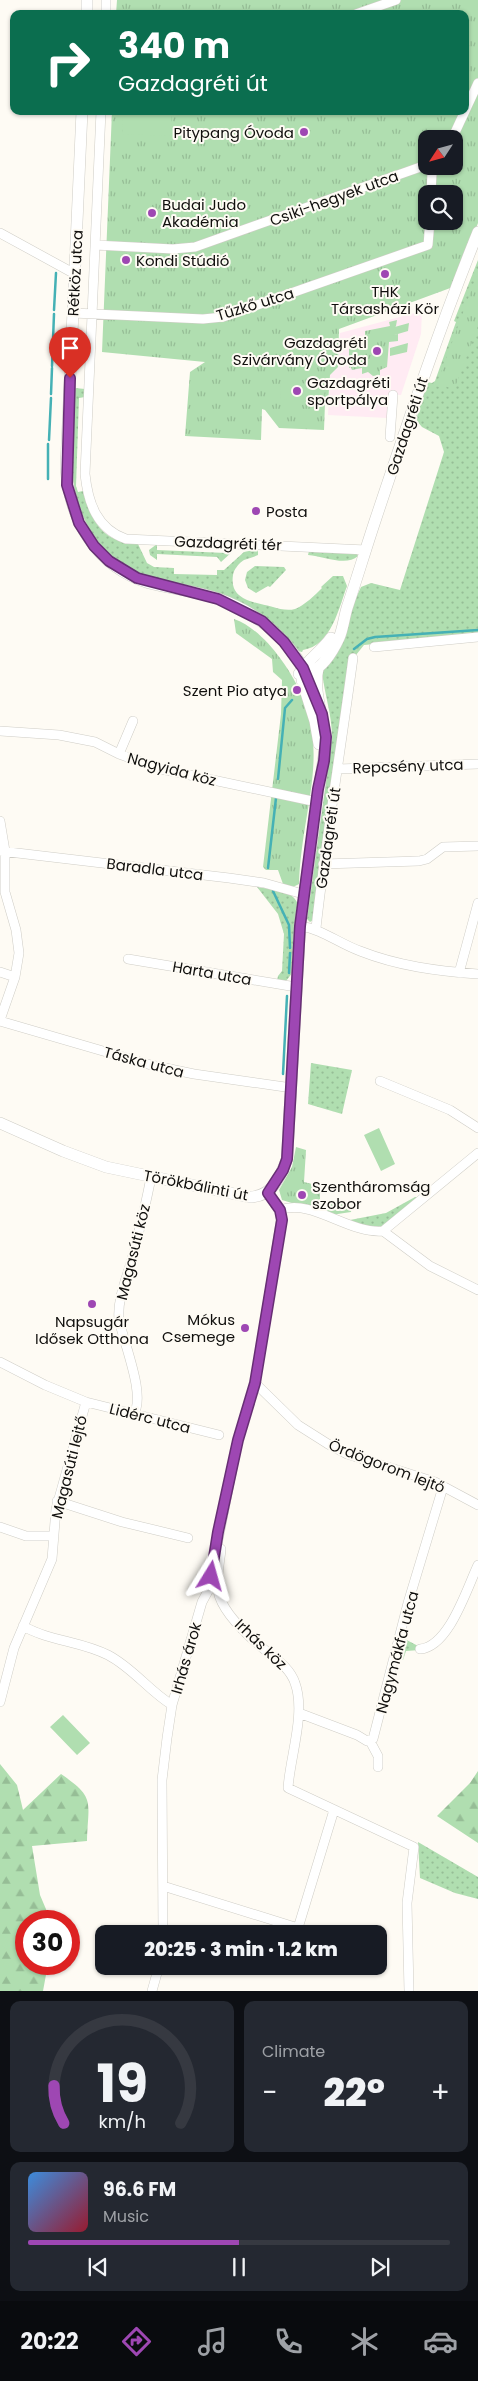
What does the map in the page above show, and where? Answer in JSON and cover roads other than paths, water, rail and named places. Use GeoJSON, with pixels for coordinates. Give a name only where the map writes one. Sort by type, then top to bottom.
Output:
{"type":"FeatureCollection","features":[{"type":"Feature","properties":{"kind":"street"},"geometry":{"type":"LineString","coordinates":[[367,10],[396,0]]}},
{"type":"Feature","properties":{"kind":"street"},"geometry":{"type":"LineString","coordinates":[[469,102],[478,83]]}},
{"type":"Feature","properties":{"kind":"street","name":"Rétköz utca"},"geometry":{"type":"LineString","coordinates":[[82,115],[66,467],[69,496],[79,523],[103,556],[128,574],[148,582],[225,602],[262,621],[291,651],[303,672]]}},
{"type":"Feature","properties":{"kind":"street","name":"Rétköz utca"},"geometry":{"type":"LineString","coordinates":[[97,517],[89,497],[86,474],[101,115]]}},
{"type":"Feature","properties":{"kind":"street"},"geometry":{"type":"LineString","coordinates":[[456,130],[463,115]]}},
{"type":"Feature","properties":{"kind":"street","name":"Csiki-hegyek utca"},"geometry":{"type":"LineString","coordinates":[[95,245],[173,249],[195,247],[418,168]]}},
{"type":"Feature","properties":{"kind":"street","name":"Tűzkő utca"},"geometry":{"type":"LineString","coordinates":[[73,313],[203,319],[222,316],[428,245],[429,230]]}},
{"type":"Feature","properties":{"kind":"street","name":"Gazdagréti út"},"geometry":{"type":"LineString","coordinates":[[268,1193],[280,1175],[287,1159],[300,926],[316,802],[326,748],[316,684],[318,669],[335,646],[428,362],[478,232]]}},
{"type":"Feature","properties":{"kind":"street"},"geometry":{"type":"LineString","coordinates":[[0,234],[75,274]]}},
{"type":"Feature","properties":{"kind":"street"},"geometry":{"type":"LineString","coordinates":[[390,437],[393,395]]}},
{"type":"Feature","properties":{"kind":"street","name":"Gazdagréti tér"},"geometry":{"type":"LineString","coordinates":[[97,517],[110,531],[126,538],[366,550]]}},
{"type":"Feature","properties":{"kind":"street","name":"Rétköz utca"},"geometry":{"type":"LineString","coordinates":[[202,595],[234,611],[264,630],[303,672]]}},
{"type":"Feature","properties":{"kind":"street","name":"Gazdagréti út"},"geometry":{"type":"LineString","coordinates":[[303,672],[324,650],[343,622]]}},
{"type":"Feature","properties":{"kind":"street"},"geometry":{"type":"LineString","coordinates":[[374,647],[478,637]]}},
{"type":"Feature","properties":{"kind":"street"},"geometry":{"type":"LineString","coordinates":[[291,651],[299,654],[310,654],[330,639]]}},
{"type":"Feature","properties":{"kind":"street","name":"Gazdagréti út"},"geometry":{"type":"LineString","coordinates":[[316,928],[322,864],[338,769],[353,658]]}},
{"type":"Feature","properties":{"kind":"street"},"geometry":{"type":"LineString","coordinates":[[303,672],[318,669]]}},
{"type":"Feature","properties":{"kind":"street","name":"Gazdagréti út"},"geometry":{"type":"LineString","coordinates":[[303,672],[322,714]]}},
{"type":"Feature","properties":{"kind":"street","name":"Gazdagréti út"},"geometry":{"type":"LineString","coordinates":[[303,672],[317,729],[320,777]]}},
{"type":"Feature","properties":{"kind":"street"},"geometry":{"type":"LineString","coordinates":[[119,754],[133,721]]}},
{"type":"Feature","properties":{"kind":"street","name":"Nagyida köz"},"geometry":{"type":"LineString","coordinates":[[0,732],[84,739],[103,745],[142,764],[199,779],[316,802]]}},
{"type":"Feature","properties":{"kind":"street","name":"Repcsény utca"},"geometry":{"type":"LineString","coordinates":[[338,769],[478,764]]}},
{"type":"Feature","properties":{"kind":"street"},"geometry":{"type":"LineString","coordinates":[[0,821],[5,892],[19,941],[18,965],[0,1021]]}},
{"type":"Feature","properties":{"kind":"street"},"geometry":{"type":"LineString","coordinates":[[322,864],[419,861],[427,859],[443,847],[478,846]]}},
{"type":"Feature","properties":{"kind":"street","name":"Baradla utca"},"geometry":{"type":"LineString","coordinates":[[3,851],[229,878],[264,883],[304,894]]}},
{"type":"Feature","properties":{"kind":"street"},"geometry":{"type":"LineString","coordinates":[[458,973],[478,903]]}},
{"type":"Feature","properties":{"kind":"street"},"geometry":{"type":"LineString","coordinates":[[300,926],[316,928],[352,948],[388,962],[405,966],[478,974]]}},
{"type":"Feature","properties":{"kind":"street","name":"Harta utca"},"geometry":{"type":"LineString","coordinates":[[128,959],[296,987]]}},
{"type":"Feature","properties":{"kind":"street"},"geometry":{"type":"LineString","coordinates":[[0,972],[15,976]]}},
{"type":"Feature","properties":{"kind":"street","name":"Táska utca"},"geometry":{"type":"LineString","coordinates":[[0,1021],[151,1065],[194,1074],[292,1088]]}},
{"type":"Feature","properties":{"kind":"street"},"geometry":{"type":"LineString","coordinates":[[380,1081],[450,1110],[478,1128]]}},
{"type":"Feature","properties":{"kind":"street","name":"Törökbálinti út"},"geometry":{"type":"LineString","coordinates":[[0,1123],[84,1160],[151,1177],[249,1197],[268,1193],[280,1210]]}},
{"type":"Feature","properties":{"kind":"street"},"geometry":{"type":"LineString","coordinates":[[383,1231],[478,1153]]}},
{"type":"Feature","properties":{"kind":"street","name":"Magasúti köz"},"geometry":{"type":"LineString","coordinates":[[133,1414],[138,1409],[138,1393],[121,1327],[119,1310],[151,1177]]}},
{"type":"Feature","properties":{"kind":"street"},"geometry":{"type":"LineString","coordinates":[[280,1210],[296,1207],[365,1231],[383,1231],[430,1266],[478,1290]]}},
{"type":"Feature","properties":{"kind":"street","name":"Irhás árok"},"geometry":{"type":"LineString","coordinates":[[163,1925],[162,1780],[172,1705],[202,1602],[208,1591],[218,1532],[238,1440],[255,1383],[282,1220],[280,1210]]}},
{"type":"Feature","properties":{"kind":"street","name":"Lidérc utca"},"geometry":{"type":"LineString","coordinates":[[0,1362],[45,1385],[86,1402],[219,1435]]}},
{"type":"Feature","properties":{"kind":"street","name":"Ördögorom lejtő"},"geometry":{"type":"LineString","coordinates":[[255,1383],[298,1425],[328,1444],[347,1454],[417,1476],[478,1505]]}},
{"type":"Feature","properties":{"kind":"street","name":"Magasúti lejtő"},"geometry":{"type":"LineString","coordinates":[[0,1702],[14,1648],[52,1559],[57,1501],[86,1402]]}},
{"type":"Feature","properties":{"kind":"street","name":"Nagymákfa utca"},"geometry":{"type":"LineString","coordinates":[[370,1741],[375,1735],[408,1603],[443,1487]]}},
{"type":"Feature","properties":{"kind":"street"},"geometry":{"type":"LineString","coordinates":[[57,1501],[122,1522],[188,1538]]}},
{"type":"Feature","properties":{"kind":"street"},"geometry":{"type":"LineString","coordinates":[[0,1527],[26,1536],[54,1536]]}},
{"type":"Feature","properties":{"kind":"street","name":"Irhás köz"},"geometry":{"type":"LineString","coordinates":[[218,1532],[221,1538],[218,1591],[224,1604],[240,1626],[290,1673],[296,1686],[299,1713],[288,1788],[334,1810]]}},
{"type":"Feature","properties":{"kind":"street"},"geometry":{"type":"LineString","coordinates":[[420,1649],[431,1645],[447,1631],[478,1565]]}},
{"type":"Feature","properties":{"kind":"street"},"geometry":{"type":"LineString","coordinates":[[23,1626],[46,1636],[91,1647],[108,1655],[136,1674],[172,1705]]}},
{"type":"Feature","properties":{"kind":"street"},"geometry":{"type":"LineString","coordinates":[[299,1713],[370,1741],[378,1756],[378,1767]]}},
{"type":"Feature","properties":{"kind":"street"},"geometry":{"type":"LineString","coordinates":[[163,1886],[298,1928],[334,1810],[414,1847],[407,1902],[409,1991]]}},
{"type":"Feature","properties":{"kind":"street"},"geometry":{"type":"LineString","coordinates":[[152,1991],[156,1975]]}},
{"type":"Feature","properties":{"kind":"waterway"},"geometry":{"type":"LineString","coordinates":[[54,310],[56,273]]}},
{"type":"Feature","properties":{"kind":"waterway"},"geometry":{"type":"LineString","coordinates":[[52,366],[54,314]]}},
{"type":"Feature","properties":{"kind":"waterway"},"geometry":{"type":"LineString","coordinates":[[51,394],[52,368]]}},
{"type":"Feature","properties":{"kind":"waterway"},"geometry":{"type":"LineString","coordinates":[[49,440],[51,398]]}},
{"type":"Feature","properties":{"kind":"waterway"},"geometry":{"type":"LineString","coordinates":[[48,444],[48,479]]}},
{"type":"Feature","properties":{"kind":"waterway"},"geometry":{"type":"LineString","coordinates":[[354,649],[367,639],[375,637],[478,630]]}},
{"type":"Feature","properties":{"kind":"waterway"},"geometry":{"type":"LineString","coordinates":[[278,779],[285,708],[292,700]]}},
{"type":"Feature","properties":{"kind":"waterway"},"geometry":{"type":"LineString","coordinates":[[268,868],[276,798]]}},
{"type":"Feature","properties":{"kind":"waterway"},"geometry":{"type":"LineString","coordinates":[[273,891],[289,925],[290,948]]}},
{"type":"Feature","properties":{"kind":"waterway"},"geometry":{"type":"LineString","coordinates":[[289,973],[290,953]]}},
{"type":"Feature","properties":{"kind":"waterway"},"geometry":{"type":"LineString","coordinates":[[283,1074],[287,996]]}},
{"type":"Feature","properties":{"kind":"place","name":"Pitypang Óvoda"},"geometry":{"type":"Point","coordinates":[304,132]}},
{"type":"Feature","properties":{"kind":"place","name":"Budai Judo Akadémia"},"geometry":{"type":"Point","coordinates":[152,213]}},
{"type":"Feature","properties":{"kind":"place","name":"Kondi Stúdió"},"geometry":{"type":"Point","coordinates":[126,260]}},
{"type":"Feature","properties":{"kind":"place","name":"THK Társasházi Kör"},"geometry":{"type":"Point","coordinates":[385,274]}},
{"type":"Feature","properties":{"kind":"place","name":"Gazdagréti Szivárvány Óvoda"},"geometry":{"type":"Point","coordinates":[377,351]}},
{"type":"Feature","properties":{"kind":"place","name":"Gazdagréti sportpálya"},"geometry":{"type":"Point","coordinates":[297,391]}},
{"type":"Feature","properties":{"kind":"place","name":"Posta"},"geometry":{"type":"Point","coordinates":[256,511]}},
{"type":"Feature","properties":{"kind":"place","name":"Szent Pio atya"},"geometry":{"type":"Point","coordinates":[297,690]}},
{"type":"Feature","properties":{"kind":"place","name":"Szentháromság szobor"},"geometry":{"type":"Point","coordinates":[302,1195]}},
{"type":"Feature","properties":{"kind":"place","name":"Napsugár Idősek Otthona"},"geometry":{"type":"Point","coordinates":[92,1304]}},
{"type":"Feature","properties":{"kind":"place","name":"Mókus Csemege"},"geometry":{"type":"Point","coordinates":[245,1328]}}]}
